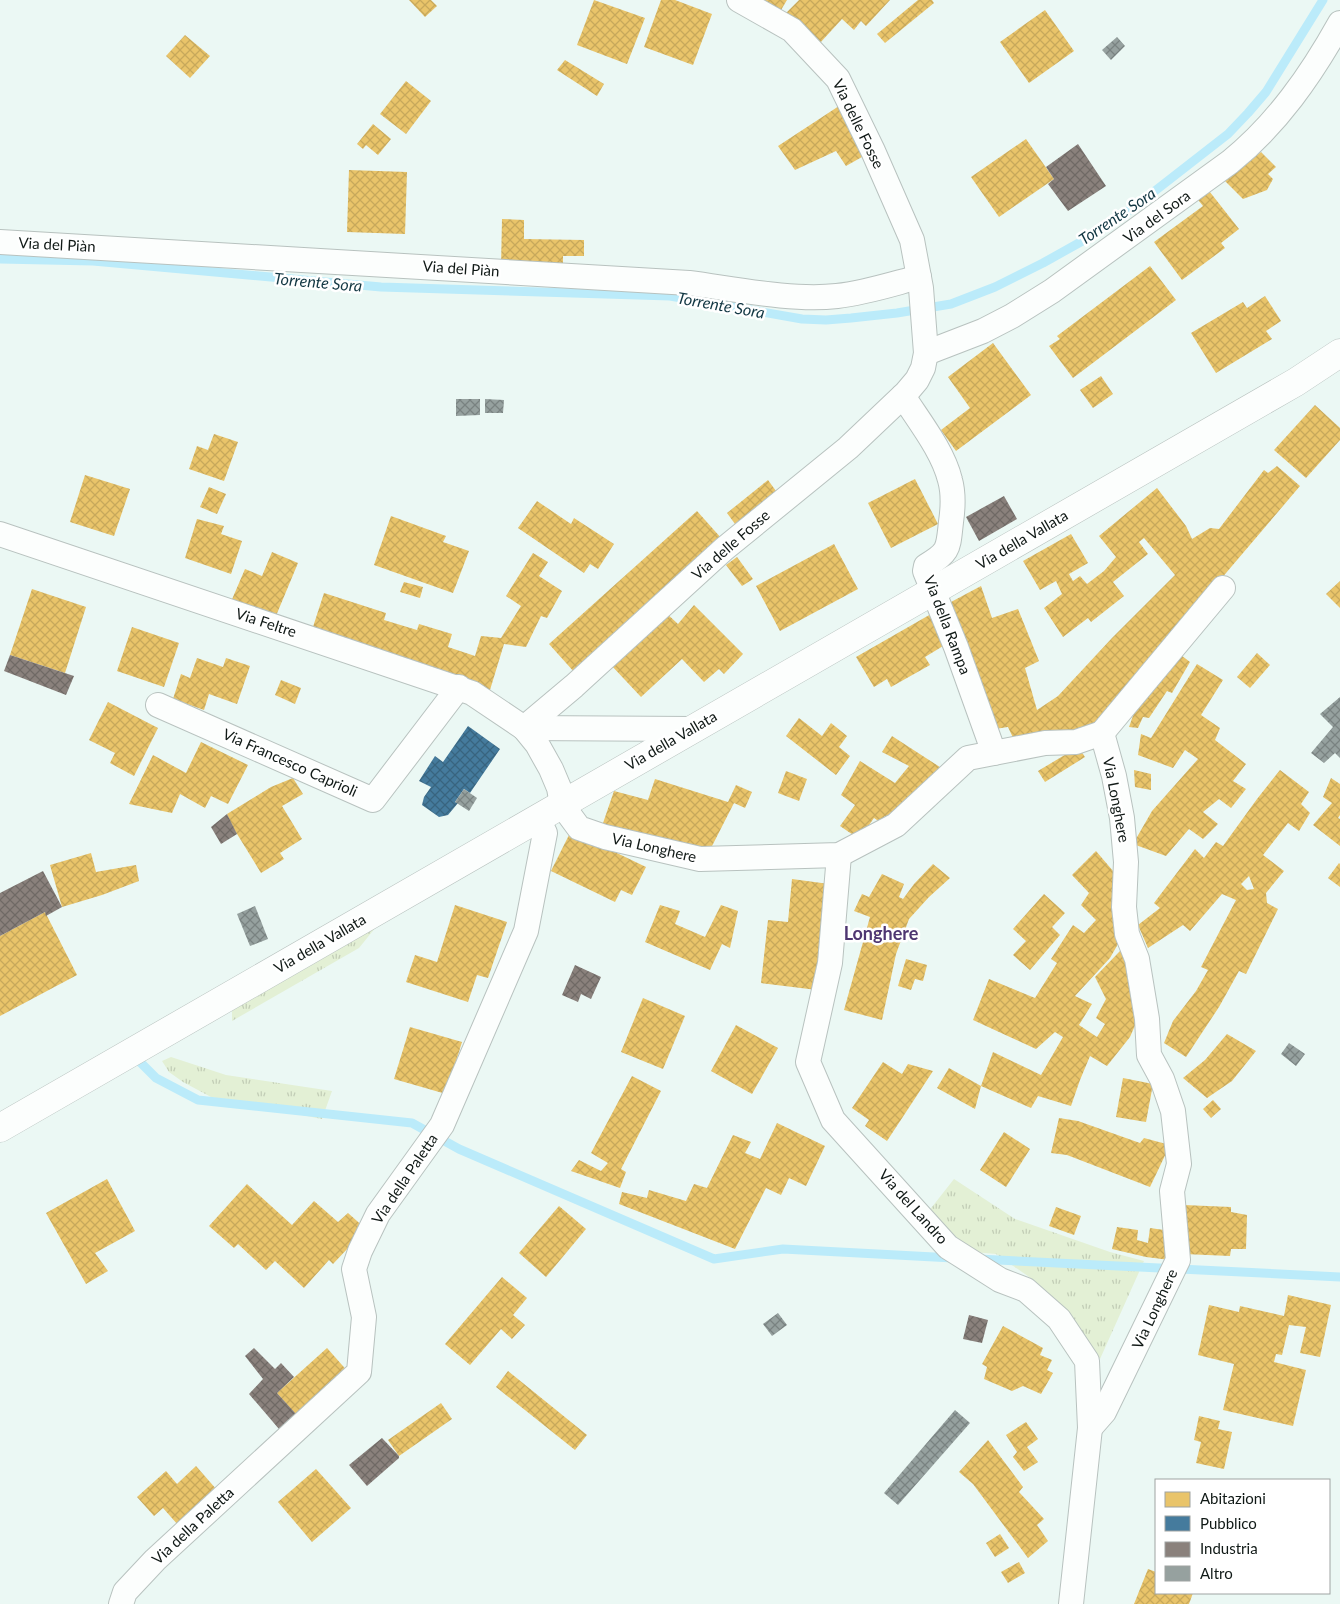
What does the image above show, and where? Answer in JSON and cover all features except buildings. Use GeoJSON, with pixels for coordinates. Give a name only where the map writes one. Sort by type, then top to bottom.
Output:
{"type":"FeatureCollection","features":[{"type":"Feature","properties":{"kind":"main road","name":"Via della Vallata"},"geometry":{"type":"LineString","coordinates":[[0,1128],[1296,382],[1340,353]]}},
{"type":"Feature","properties":{"kind":"street","name":"Via delle Fosse"},"geometry":{"type":"LineString","coordinates":[[524,728],[574,686],[724,549],[848,448],[904,396],[917,380],[923,368],[926,353],[920,283],[912,240],[838,79],[792,30],[739,0]]}},
{"type":"Feature","properties":{"kind":"street","name":"Via del Sora"},"geometry":{"type":"LineString","coordinates":[[926,353],[983,331],[1012,316],[1052,291],[1230,162],[1270,126],[1304,81],[1340,23]]}},
{"type":"Feature","properties":{"kind":"street","name":"Via del Piàn"},"geometry":{"type":"LineString","coordinates":[[0,242],[671,282],[786,295],[836,296],[920,283]]}},
{"type":"Feature","properties":{"kind":"street","name":"Via della Rampa"},"geometry":{"type":"LineString","coordinates":[[904,396],[942,458],[950,480],[953,508],[948,545],[941,557],[926,566],[925,571],[956,647],[994,753]]}},
{"type":"Feature","properties":{"kind":"street","name":"Via Feltre"},"geometry":{"type":"LineString","coordinates":[[0,534],[472,692],[524,728],[537,744],[559,788],[562,805]]}},
{"type":"Feature","properties":{"kind":"street"},"geometry":{"type":"LineString","coordinates":[[1102,733],[1223,588]]}},
{"type":"Feature","properties":{"kind":"street","name":"Via Francesco Caprioli"},"geometry":{"type":"LineString","coordinates":[[158,705],[373,800],[459,687]]}},
{"type":"Feature","properties":{"kind":"street"},"geometry":{"type":"LineString","coordinates":[[524,728],[692,729]]}},
{"type":"Feature","properties":{"kind":"street","name":"Via Longhere"},"geometry":{"type":"LineString","coordinates":[[562,805],[579,828],[605,837],[700,859],[839,855],[896,825],[968,758],[1045,743],[1076,742],[1102,733],[1114,776],[1122,818],[1126,862],[1124,907],[1128,934],[1137,959],[1147,1020],[1150,1054],[1162,1079],[1173,1111],[1180,1164],[1172,1191],[1178,1260],[1104,1412],[1090,1428]]}},
{"type":"Feature","properties":{"kind":"street","name":"Via della Paletta"},"geometry":{"type":"LineString","coordinates":[[121,1604],[125,1592],[155,1560],[359,1372],[364,1318],[354,1269],[360,1251],[378,1214],[442,1125],[526,931],[545,833],[538,819]]}},
{"type":"Feature","properties":{"kind":"street","name":"Via del Landro"},"geometry":{"type":"LineString","coordinates":[[839,855],[830,964],[808,1062],[833,1120],[948,1247],[1000,1280],[1026,1290],[1059,1319],[1087,1361],[1090,1428],[1071,1604]]}},
{"type":"Feature","properties":{"kind":"green space"},"geometry":{"type":"Polygon","coordinates":[[[376,927],[359,948],[232,1021],[232,1010],[376,927]]]}},
{"type":"Feature","properties":{"kind":"green space"},"geometry":{"type":"Polygon","coordinates":[[[171,1057],[226,1075],[332,1091],[322,1119],[211,1097],[169,1072],[162,1061],[171,1057]]]}},
{"type":"Feature","properties":{"kind":"green space"},"geometry":{"type":"Polygon","coordinates":[[[954,1179],[1015,1219],[1110,1252],[1144,1261],[1100,1359],[1035,1281],[996,1254],[973,1252],[928,1212],[954,1179]]]}},
{"type":"Feature","properties":{"kind":"waterway","name":"Torrente Sora"},"geometry":{"type":"LineString","coordinates":[[0,259],[93,261],[381,287],[670,296],[802,319],[851,318],[951,304],[995,287],[1086,239],[1133,208],[1228,134],[1266,92],[1323,0]]}},
{"type":"Feature","properties":{"kind":"waterway"},"geometry":{"type":"LineString","coordinates":[[141,1063],[156,1078],[198,1100],[412,1123],[459,1149],[714,1259],[783,1249],[953,1258]]}},
{"type":"Feature","properties":{"kind":"waterway"},"geometry":{"type":"LineString","coordinates":[[978,1259],[1340,1277]]}},
{"type":"Feature","properties":{"kind":"district","name":"Longhere"},"geometry":{"type":"Point","coordinates":[881,934]}}]}
